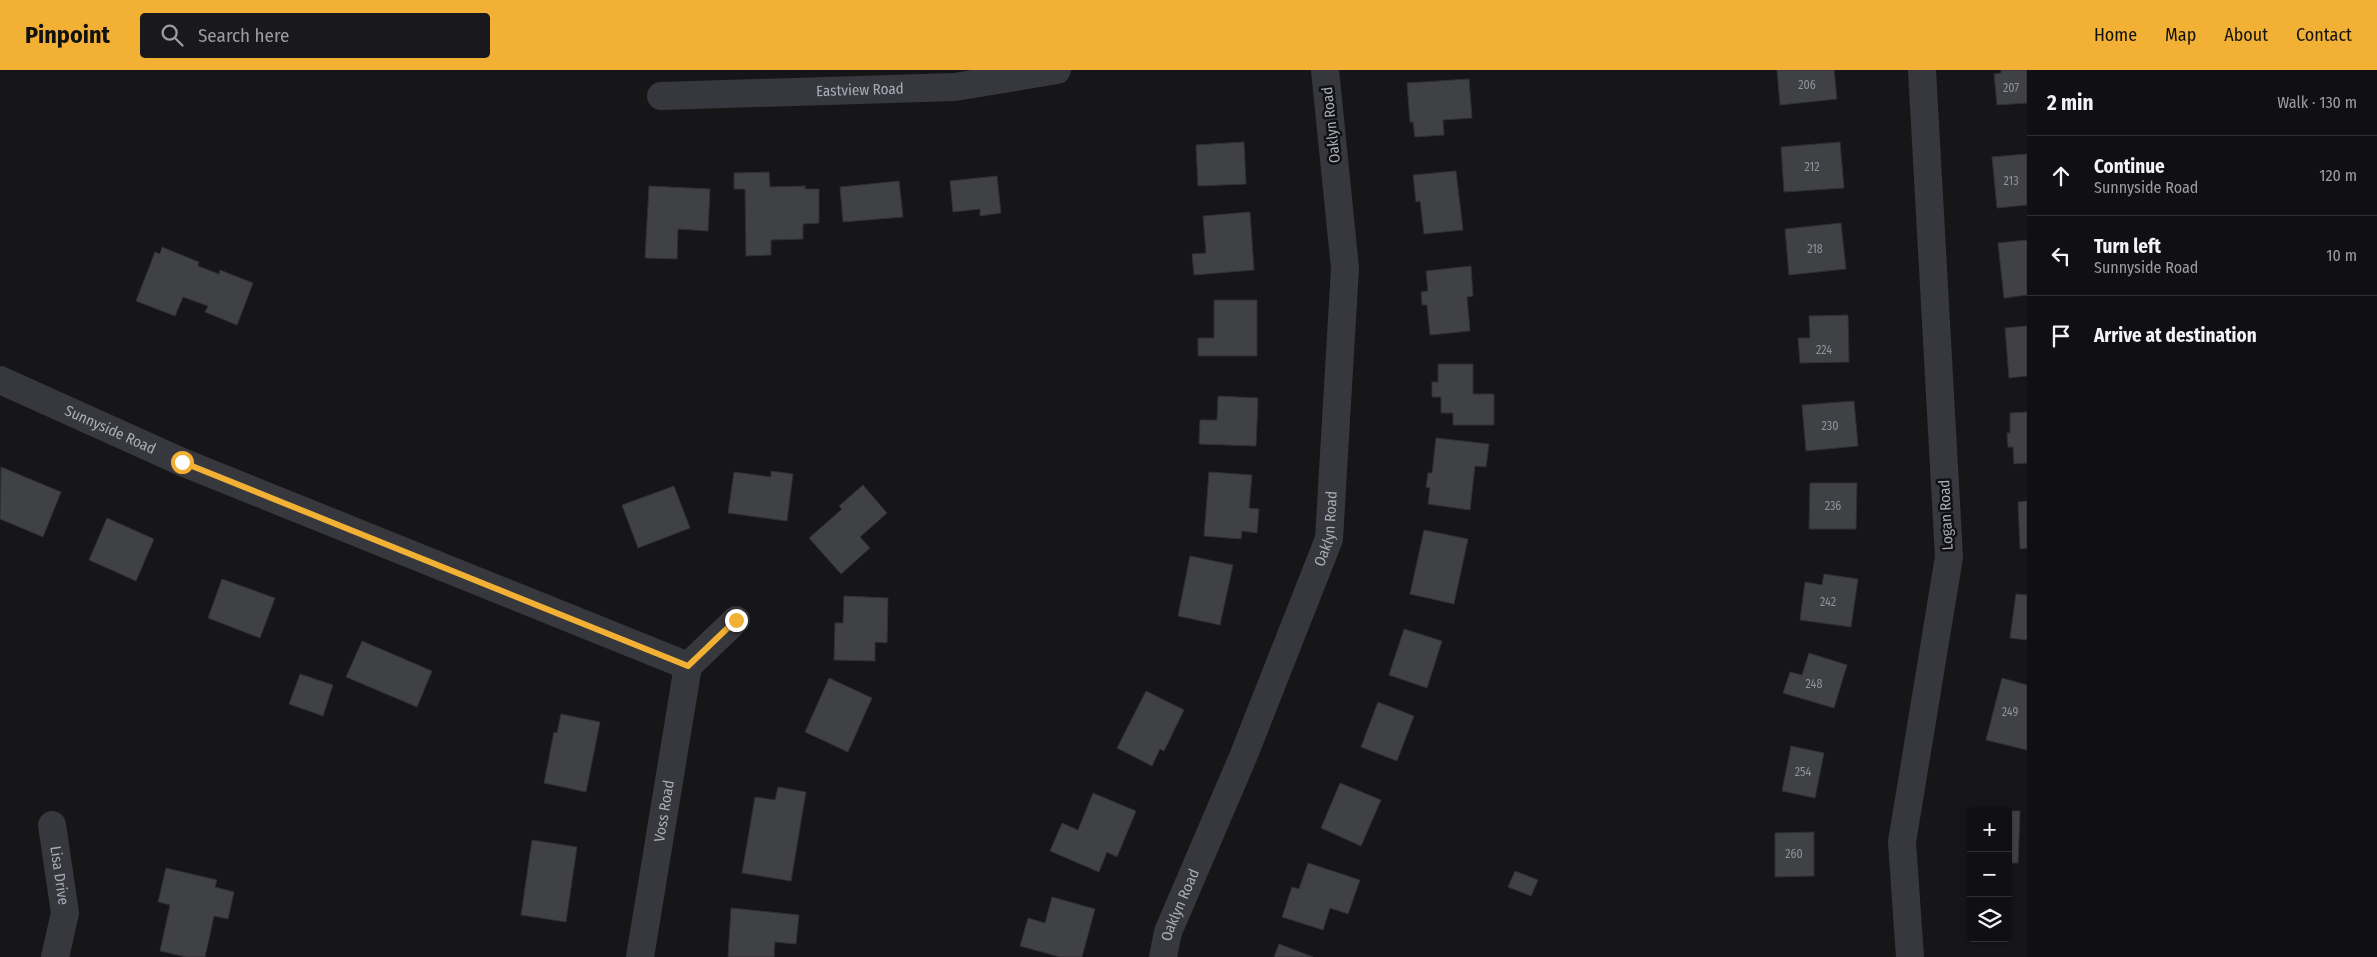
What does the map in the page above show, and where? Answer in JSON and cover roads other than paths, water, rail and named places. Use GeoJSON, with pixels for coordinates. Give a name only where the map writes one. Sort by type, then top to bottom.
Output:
{"type":"FeatureCollection","features":[{"type":"Feature","properties":{"kind":"street","name":"Eastview Road"},"geometry":{"type":"LineString","coordinates":[[661,96],[955,87],[1057,70]]}},
{"type":"Feature","properties":{"kind":"street","name":"Oaklyn Road"},"geometry":{"type":"LineString","coordinates":[[1163,957],[1168,932],[1243,757],[1329,539],[1345,268],[1325,70]]}},
{"type":"Feature","properties":{"kind":"street","name":"Logan Road"},"geometry":{"type":"LineString","coordinates":[[1910,957],[1902,842],[1949,557],[1922,70]]}},
{"type":"Feature","properties":{"kind":"street","name":"Sunnyside Road"},"geometry":{"type":"LineString","coordinates":[[0,380],[182,462],[688,666]]}},
{"type":"Feature","properties":{"kind":"street"},"geometry":{"type":"LineString","coordinates":[[688,666],[736,620]]}},
{"type":"Feature","properties":{"kind":"street","name":"Voss Road"},"geometry":{"type":"LineString","coordinates":[[640,957],[688,666]]}},
{"type":"Feature","properties":{"kind":"street","name":"Lisa Drive"},"geometry":{"type":"LineString","coordinates":[[52,825],[64,913],[54,957]]}}]}
